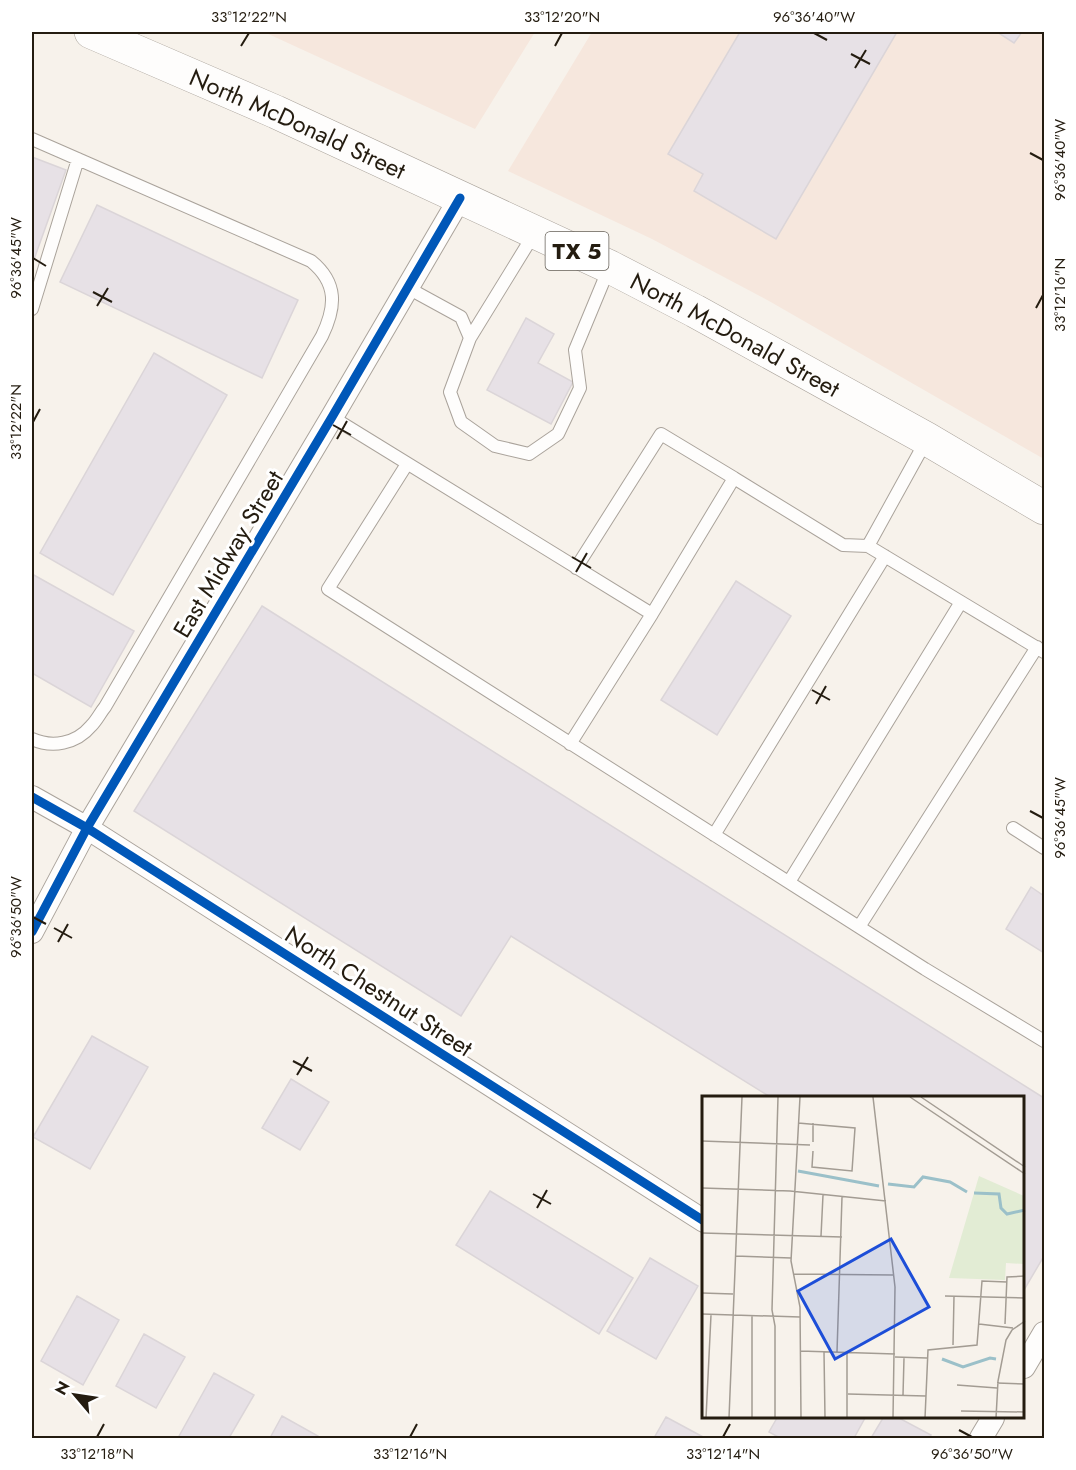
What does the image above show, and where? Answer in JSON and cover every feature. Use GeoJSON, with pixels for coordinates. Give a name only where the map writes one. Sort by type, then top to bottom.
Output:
{"type":"FeatureCollection","features":[{"type":"Feature","properties":{"kind":"main road","name":"North McDonald Street"},"geometry":{"type":"LineString","coordinates":[[91,32],[276,111],[610,267],[747,339],[927,439],[1044,508]]}},
{"type":"Feature","properties":{"kind":"street","name":"East Midway Street"},"geometry":{"type":"LineString","coordinates":[[32,932],[87,828],[460,198]]}},
{"type":"Feature","properties":{"kind":"street","name":"North Chestnut Street"},"geometry":{"type":"LineString","coordinates":[[32,797],[87,828],[702,1220]]}},
{"type":"Feature","properties":{"kind":"street"},"geometry":{"type":"LineString","coordinates":[[1025,1364],[1044,1333]]}},
{"type":"Feature","properties":{"kind":"street"},"geometry":{"type":"LineString","coordinates":[[981,1438],[992,1419]]}},
{"type":"Feature","properties":{"kind":"lane"},"geometry":{"type":"LineString","coordinates":[[32,139],[311,261],[320,268],[332,290],[330,319],[322,336],[92,726],[80,737],[57,744],[42,744],[32,739]]}},
{"type":"Feature","properties":{"kind":"lane"},"geometry":{"type":"LineString","coordinates":[[32,309],[78,159]]}},
{"type":"Feature","properties":{"kind":"lane"},"geometry":{"type":"LineString","coordinates":[[535,232],[470,338],[450,392],[461,422],[495,446],[529,454],[558,434],[580,388],[575,350],[610,267]]}},
{"type":"Feature","properties":{"kind":"lane"},"geometry":{"type":"LineString","coordinates":[[408,288],[461,317],[470,338]]}},
{"type":"Feature","properties":{"kind":"lane"},"geometry":{"type":"LineString","coordinates":[[332,417],[651,614]]}},
{"type":"Feature","properties":{"kind":"lane"},"geometry":{"type":"LineString","coordinates":[[576,568],[661,435],[843,545],[868,546],[1041,650],[859,927]]}},
{"type":"Feature","properties":{"kind":"lane"},"geometry":{"type":"LineString","coordinates":[[868,546],[927,439]]}},
{"type":"Feature","properties":{"kind":"lane"},"geometry":{"type":"LineString","coordinates":[[407,464],[328,590],[925,969],[1044,1041]]}},
{"type":"Feature","properties":{"kind":"lane"},"geometry":{"type":"LineString","coordinates":[[570,744],[734,478]]}},
{"type":"Feature","properties":{"kind":"lane"},"geometry":{"type":"LineString","coordinates":[[714,835],[885,556]]}},
{"type":"Feature","properties":{"kind":"lane"},"geometry":{"type":"LineString","coordinates":[[789,882],[962,602]]}},
{"type":"Feature","properties":{"kind":"lane"},"geometry":{"type":"LineString","coordinates":[[1013,828],[1044,848]]}},
{"type":"Feature","properties":{"kind":"shaded area"},"geometry":{"type":"Polygon","coordinates":[[[264,32],[535,32],[475,129],[264,32]]]}},
{"type":"Feature","properties":{"kind":"shaded area"},"geometry":{"type":"Polygon","coordinates":[[[592,32],[1044,32],[1044,459],[769,301],[652,239],[508,171],[592,32]]]}},
{"type":"Feature","properties":{"kind":"building"},"geometry":{"type":"Polygon","coordinates":[[[740,32],[897,32],[776,239],[694,191],[703,174],[668,154],[740,32]]]}},
{"type":"Feature","properties":{"kind":"building"},"geometry":{"type":"Polygon","coordinates":[[[997,32],[1022,32],[1014,43],[997,32]]]}},
{"type":"Feature","properties":{"kind":"building"},"geometry":{"type":"Polygon","coordinates":[[[32,157],[66,170],[32,265],[32,157]]]}},
{"type":"Feature","properties":{"kind":"building"},"geometry":{"type":"Polygon","coordinates":[[[97,205],[298,300],[262,378],[60,282],[97,205]]]}},
{"type":"Feature","properties":{"kind":"building"},"geometry":{"type":"Polygon","coordinates":[[[526,318],[554,334],[538,363],[573,382],[551,424],[487,390],[526,318]]]}},
{"type":"Feature","properties":{"kind":"building"},"geometry":{"type":"Polygon","coordinates":[[[154,353],[227,395],[113,595],[40,553],[154,353]]]}},
{"type":"Feature","properties":{"kind":"building"},"geometry":{"type":"Polygon","coordinates":[[[32,574],[134,631],[91,707],[32,673],[32,574]]]}},
{"type":"Feature","properties":{"kind":"building"},"geometry":{"type":"Polygon","coordinates":[[[736,581],[791,616],[717,735],[661,700],[736,581]]]}},
{"type":"Feature","properties":{"kind":"building"},"geometry":{"type":"Polygon","coordinates":[[[262,606],[1044,1098],[1044,1256],[1025,1288],[1025,1096],[769,1096],[511,936],[461,1016],[134,811],[262,606]]]}},
{"type":"Feature","properties":{"kind":"building"},"geometry":{"type":"Polygon","coordinates":[[[1031,887],[1044,896],[1044,953],[1006,929],[1031,887]]]}},
{"type":"Feature","properties":{"kind":"building"},"geometry":{"type":"Polygon","coordinates":[[[92,1036],[148,1067],[90,1169],[33,1137],[92,1036]]]}},
{"type":"Feature","properties":{"kind":"building"},"geometry":{"type":"Polygon","coordinates":[[[291,1079],[329,1102],[300,1150],[262,1128],[291,1079]]]}},
{"type":"Feature","properties":{"kind":"building"},"geometry":{"type":"Polygon","coordinates":[[[490,1191],[633,1278],[599,1334],[456,1245],[490,1191]]]}},
{"type":"Feature","properties":{"kind":"building"},"geometry":{"type":"Polygon","coordinates":[[[650,1258],[698,1286],[656,1359],[607,1331],[650,1258]]]}},
{"type":"Feature","properties":{"kind":"building"},"geometry":{"type":"Polygon","coordinates":[[[77,1296],[119,1320],[83,1385],[41,1361],[77,1296]]]}},
{"type":"Feature","properties":{"kind":"building"},"geometry":{"type":"Polygon","coordinates":[[[144,1334],[185,1357],[156,1408],[116,1386],[144,1334]]]}},
{"type":"Feature","properties":{"kind":"building"},"geometry":{"type":"Polygon","coordinates":[[[214,1373],[254,1395],[229,1438],[178,1438],[214,1373]]]}},
{"type":"Feature","properties":{"kind":"building"},"geometry":{"type":"Polygon","coordinates":[[[282,1416],[318,1436],[317,1438],[270,1438],[282,1416]]]}},
{"type":"Feature","properties":{"kind":"building"},"geometry":{"type":"Polygon","coordinates":[[[666,1417],[705,1438],[654,1438],[666,1417]]]}},
{"type":"Feature","properties":{"kind":"building"},"geometry":{"type":"Polygon","coordinates":[[[776,1419],[864,1419],[854,1438],[780,1438],[769,1432],[776,1419]]]}},
{"type":"Feature","properties":{"kind":"building"},"geometry":{"type":"Polygon","coordinates":[[[882,1419],[901,1419],[931,1435],[929,1438],[871,1438],[882,1419]]]}},
{"type":"Feature","properties":{"kind":"cycle path"},"geometry":{"type":"LineString","coordinates":[[32,932],[87,828],[460,198]]}},
{"type":"Feature","properties":{"kind":"cycle path"},"geometry":{"type":"LineString","coordinates":[[32,797],[87,828],[702,1220]]}}]}
